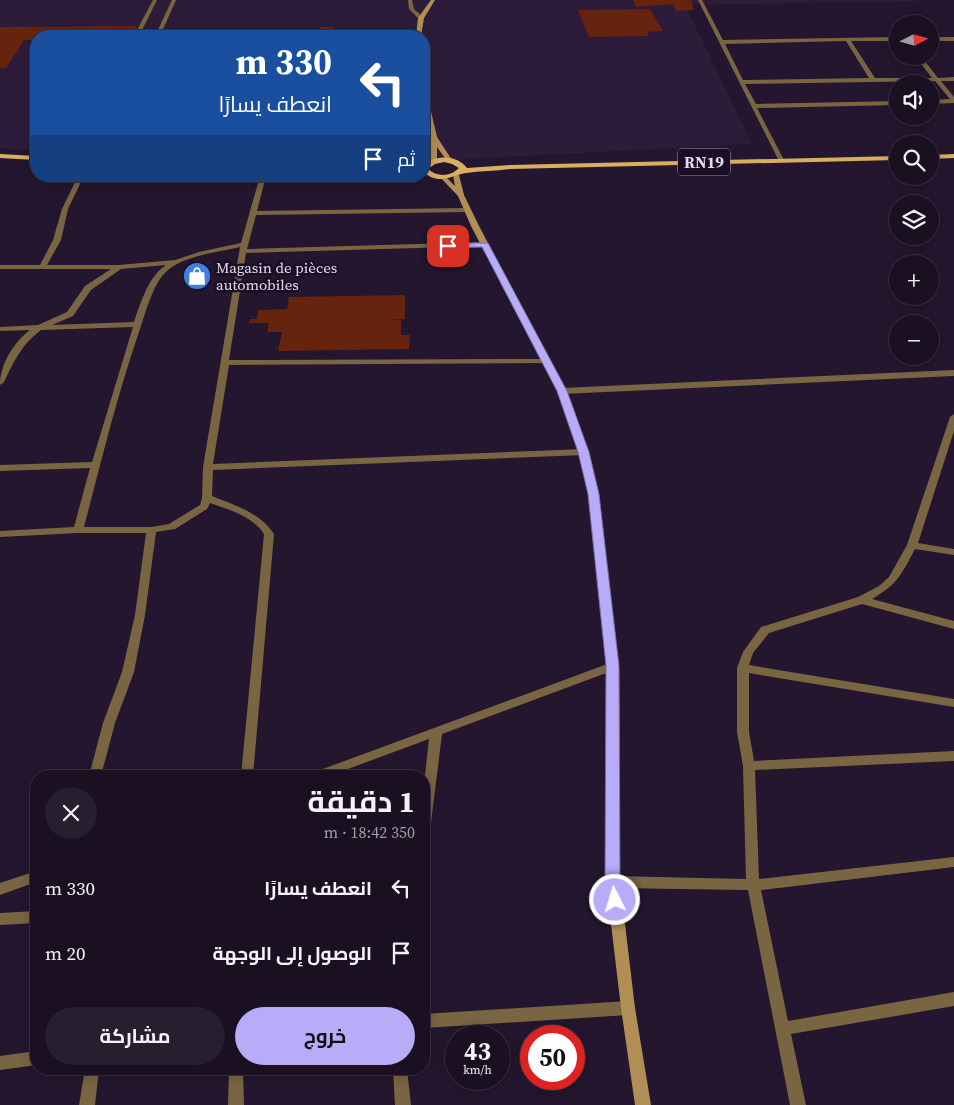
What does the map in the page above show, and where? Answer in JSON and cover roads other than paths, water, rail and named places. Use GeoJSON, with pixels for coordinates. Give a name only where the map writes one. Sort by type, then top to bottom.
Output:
{"type":"FeatureCollection","features":[{"type":"Feature","properties":{"kind":"main road"},"geometry":{"type":"LineString","coordinates":[[419,30],[421,18],[433,0]]}},
{"type":"Feature","properties":{"kind":"main road"},"geometry":{"type":"LineString","coordinates":[[430,120],[434,137],[434,161]]}},
{"type":"Feature","properties":{"kind":"main road"},"geometry":{"type":"LineString","coordinates":[[434,137],[449,160]]}},
{"type":"Feature","properties":{"kind":"main road"},"geometry":{"type":"LineString","coordinates":[[0,156],[30,158]]}},
{"type":"Feature","properties":{"kind":"main road"},"geometry":{"type":"LineString","coordinates":[[939,157],[954,156]]}},
{"type":"Feature","properties":{"kind":"main road","name":"RN19"},"geometry":{"type":"LineString","coordinates":[[430,171],[443,177],[459,170],[510,167],[889,158]]}},
{"type":"Feature","properties":{"kind":"main road","name":"RN19"},"geometry":{"type":"LineString","coordinates":[[430,165],[434,161],[449,160],[459,170]]}},
{"type":"Feature","properties":{"kind":"main road"},"geometry":{"type":"LineString","coordinates":[[459,170],[461,195],[466,210],[562,391],[584,452],[593,494],[612,666],[613,882],[628,1008],[643,1105]]}},
{"type":"Feature","properties":{"kind":"main road"},"geometry":{"type":"LineString","coordinates":[[443,177],[461,195]]}},
{"type":"Feature","properties":{"kind":"street"},"geometry":{"type":"LineString","coordinates":[[139,30],[155,0]]}},
{"type":"Feature","properties":{"kind":"street"},"geometry":{"type":"LineString","coordinates":[[160,30],[174,0]]}},
{"type":"Feature","properties":{"kind":"street"},"geometry":{"type":"LineString","coordinates":[[410,0],[412,9],[421,18]]}},
{"type":"Feature","properties":{"kind":"street"},"geometry":{"type":"LineString","coordinates":[[700,0],[781,160]]}},
{"type":"Feature","properties":{"kind":"street"},"geometry":{"type":"LineString","coordinates":[[847,39],[873,80]]}},
{"type":"Feature","properties":{"kind":"street"},"geometry":{"type":"LineString","coordinates":[[721,42],[889,39]]}},
{"type":"Feature","properties":{"kind":"street"},"geometry":{"type":"LineString","coordinates":[[939,39],[954,39]]}},
{"type":"Feature","properties":{"kind":"street"},"geometry":{"type":"LineString","coordinates":[[939,79],[954,79]]}},
{"type":"Feature","properties":{"kind":"street"},"geometry":{"type":"LineString","coordinates":[[741,82],[889,80]]}},
{"type":"Feature","properties":{"kind":"street"},"geometry":{"type":"LineString","coordinates":[[939,84],[954,101]]}},
{"type":"Feature","properties":{"kind":"street"},"geometry":{"type":"LineString","coordinates":[[939,102],[954,101]]}},
{"type":"Feature","properties":{"kind":"street"},"geometry":{"type":"LineString","coordinates":[[753,106],[889,103]]}},
{"type":"Feature","properties":{"kind":"street"},"geometry":{"type":"LineString","coordinates":[[43,266],[57,240],[65,209],[78,182]]}},
{"type":"Feature","properties":{"kind":"street"},"geometry":{"type":"LineString","coordinates":[[0,534],[78,530],[151,530],[172,527],[204,507],[207,498],[208,466],[244,248],[261,182]]}},
{"type":"Feature","properties":{"kind":"street"},"geometry":{"type":"LineString","coordinates":[[252,213],[466,210]]}},
{"type":"Feature","properties":{"kind":"street"},"geometry":{"type":"LineString","coordinates":[[0,267],[119,267],[180,262],[244,248],[485,244]]}},
{"type":"Feature","properties":{"kind":"street"},"geometry":{"type":"LineString","coordinates":[[78,530],[137,324],[160,272],[180,262]]}},
{"type":"Feature","properties":{"kind":"street"},"geometry":{"type":"LineString","coordinates":[[0,382],[15,350],[26,337],[38,328],[70,314],[88,288],[119,267]]}},
{"type":"Feature","properties":{"kind":"street"},"geometry":{"type":"LineString","coordinates":[[0,329],[137,324]]}},
{"type":"Feature","properties":{"kind":"street"},"geometry":{"type":"LineString","coordinates":[[226,363],[546,361]]}},
{"type":"Feature","properties":{"kind":"street"},"geometry":{"type":"LineString","coordinates":[[562,391],[954,373]]}},
{"type":"Feature","properties":{"kind":"street"},"geometry":{"type":"LineString","coordinates":[[798,1105],[753,885],[749,766],[742,732],[743,668],[748,652],[765,630],[862,600],[883,588],[893,578],[912,545],[950,442],[954,417]]}},
{"type":"Feature","properties":{"kind":"street"},"geometry":{"type":"LineString","coordinates":[[208,466],[584,452]]}},
{"type":"Feature","properties":{"kind":"street"},"geometry":{"type":"LineString","coordinates":[[0,468],[96,465]]}},
{"type":"Feature","properties":{"kind":"street"},"geometry":{"type":"LineString","coordinates":[[207,498],[254,518],[264,524],[269,534],[248,770]]}},
{"type":"Feature","properties":{"kind":"street"},"geometry":{"type":"LineString","coordinates":[[97,770],[109,723],[128,672],[140,614],[151,530]]}},
{"type":"Feature","properties":{"kind":"street"},"geometry":{"type":"LineString","coordinates":[[912,545],[954,552]]}},
{"type":"Feature","properties":{"kind":"street"},"geometry":{"type":"LineString","coordinates":[[862,600],[954,625]]}},
{"type":"Feature","properties":{"kind":"street"},"geometry":{"type":"LineString","coordinates":[[333,770],[612,666]]}},
{"type":"Feature","properties":{"kind":"street"},"geometry":{"type":"LineString","coordinates":[[743,668],[954,703]]}},
{"type":"Feature","properties":{"kind":"street"},"geometry":{"type":"LineString","coordinates":[[430,782],[436,733]]}},
{"type":"Feature","properties":{"kind":"street"},"geometry":{"type":"LineString","coordinates":[[749,766],[954,756]]}},
{"type":"Feature","properties":{"kind":"street"},"geometry":{"type":"LineString","coordinates":[[613,882],[753,885],[954,862]]}},
{"type":"Feature","properties":{"kind":"street"},"geometry":{"type":"LineString","coordinates":[[0,889],[30,879]]}},
{"type":"Feature","properties":{"kind":"street"},"geometry":{"type":"LineString","coordinates":[[0,920],[30,918]]}},
{"type":"Feature","properties":{"kind":"street"},"geometry":{"type":"LineString","coordinates":[[783,1029],[954,999]]}},
{"type":"Feature","properties":{"kind":"street"},"geometry":{"type":"LineString","coordinates":[[430,1021],[628,1008]]}},
{"type":"Feature","properties":{"kind":"street"},"geometry":{"type":"LineString","coordinates":[[0,1063],[30,1059]]}},
{"type":"Feature","properties":{"kind":"street"},"geometry":{"type":"LineString","coordinates":[[88,1105],[91,1075]]}},
{"type":"Feature","properties":{"kind":"street"},"geometry":{"type":"LineString","coordinates":[[236,1075],[236,1105]]}},
{"type":"Feature","properties":{"kind":"street"},"geometry":{"type":"LineString","coordinates":[[400,1075],[403,1105]]}},
{"type":"Feature","properties":{"kind":"place","name":"Magasin de pièces automobiles"},"geometry":{"type":"Point","coordinates":[197,276]}}]}
